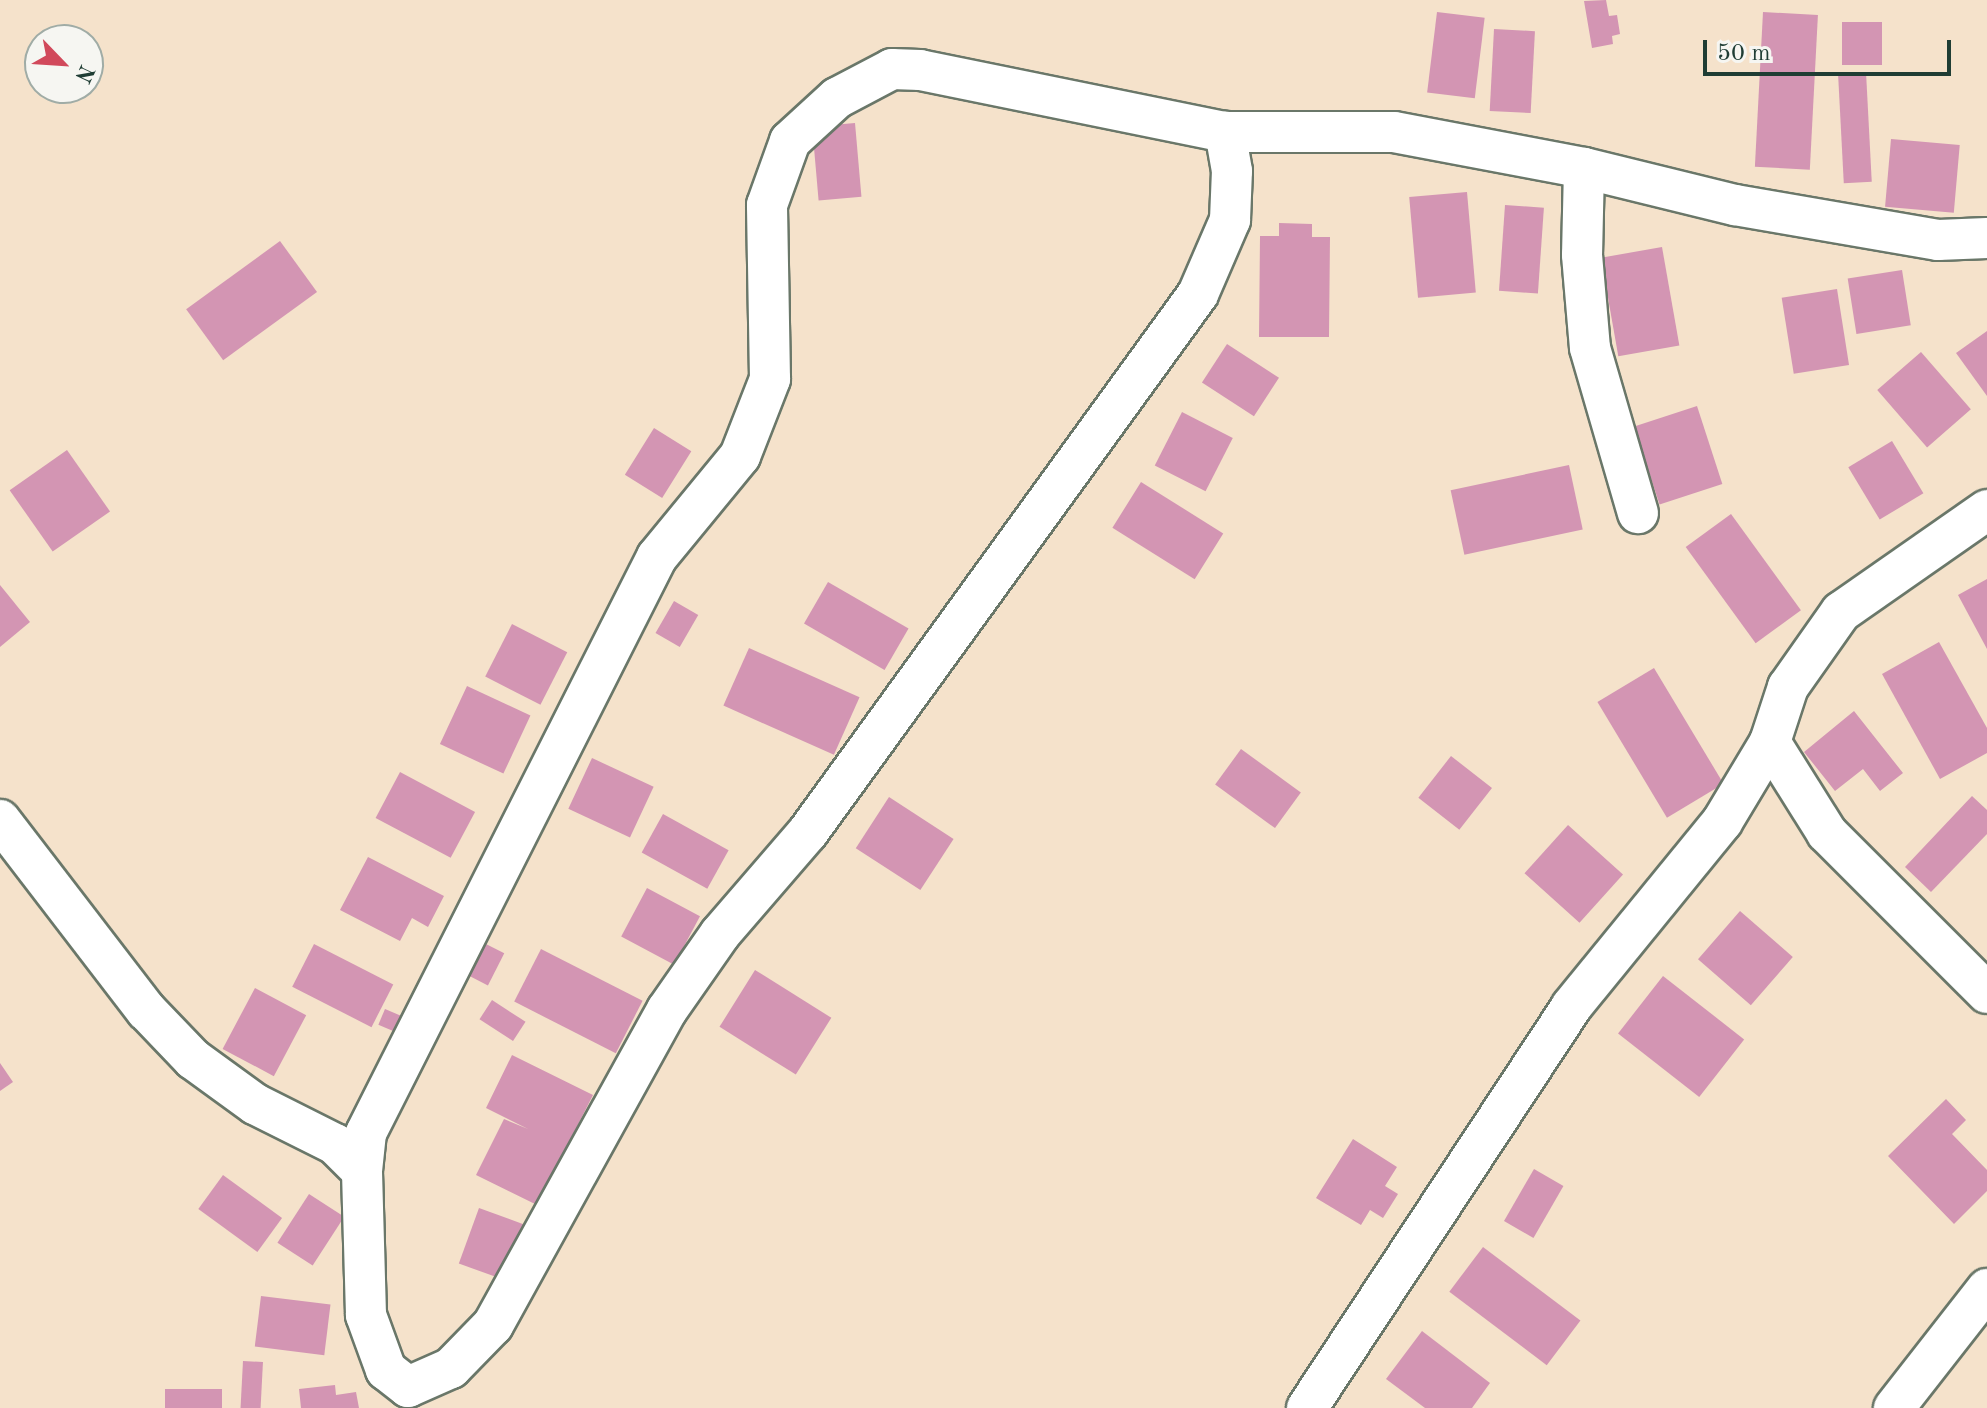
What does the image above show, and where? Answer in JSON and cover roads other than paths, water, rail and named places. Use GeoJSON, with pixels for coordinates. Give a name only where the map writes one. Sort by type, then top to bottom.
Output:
{"type":"FeatureCollection","features":[{"type":"Feature","properties":{"kind":"street"},"geometry":{"type":"LineString","coordinates":[[1225,132],[1232,171],[1230,220],[1198,294],[808,832],[720,934],[676,998],[493,1325],[451,1368],[407,1398],[386,1370],[366,1315],[362,1171],[366,1133],[657,557],[740,456],[770,379],[767,205],[790,141],[837,98],[892,69],[920,70],[1225,132],[1394,132],[1584,168],[1735,205],[1938,240],[1987,238]]}},
{"type":"Feature","properties":{"kind":"street"},"geometry":{"type":"LineString","coordinates":[[1584,168],[1582,255],[1590,348],[1638,513]]}},
{"type":"Feature","properties":{"kind":"street"},"geometry":{"type":"LineString","coordinates":[[1307,1408],[1571,1007],[1722,822],[1770,742],[1788,687],[1841,612],[1987,510]]}},
{"type":"Feature","properties":{"kind":"street"},"geometry":{"type":"LineString","coordinates":[[1770,742],[1827,833],[1987,993]]}},
{"type":"Feature","properties":{"kind":"street"},"geometry":{"type":"LineString","coordinates":[[0,820],[146,1010],[193,1059],[255,1104],[335,1144],[362,1171]]}},
{"type":"Feature","properties":{"kind":"street"},"geometry":{"type":"LineString","coordinates":[[1894,1408],[1987,1289]]}}]}
